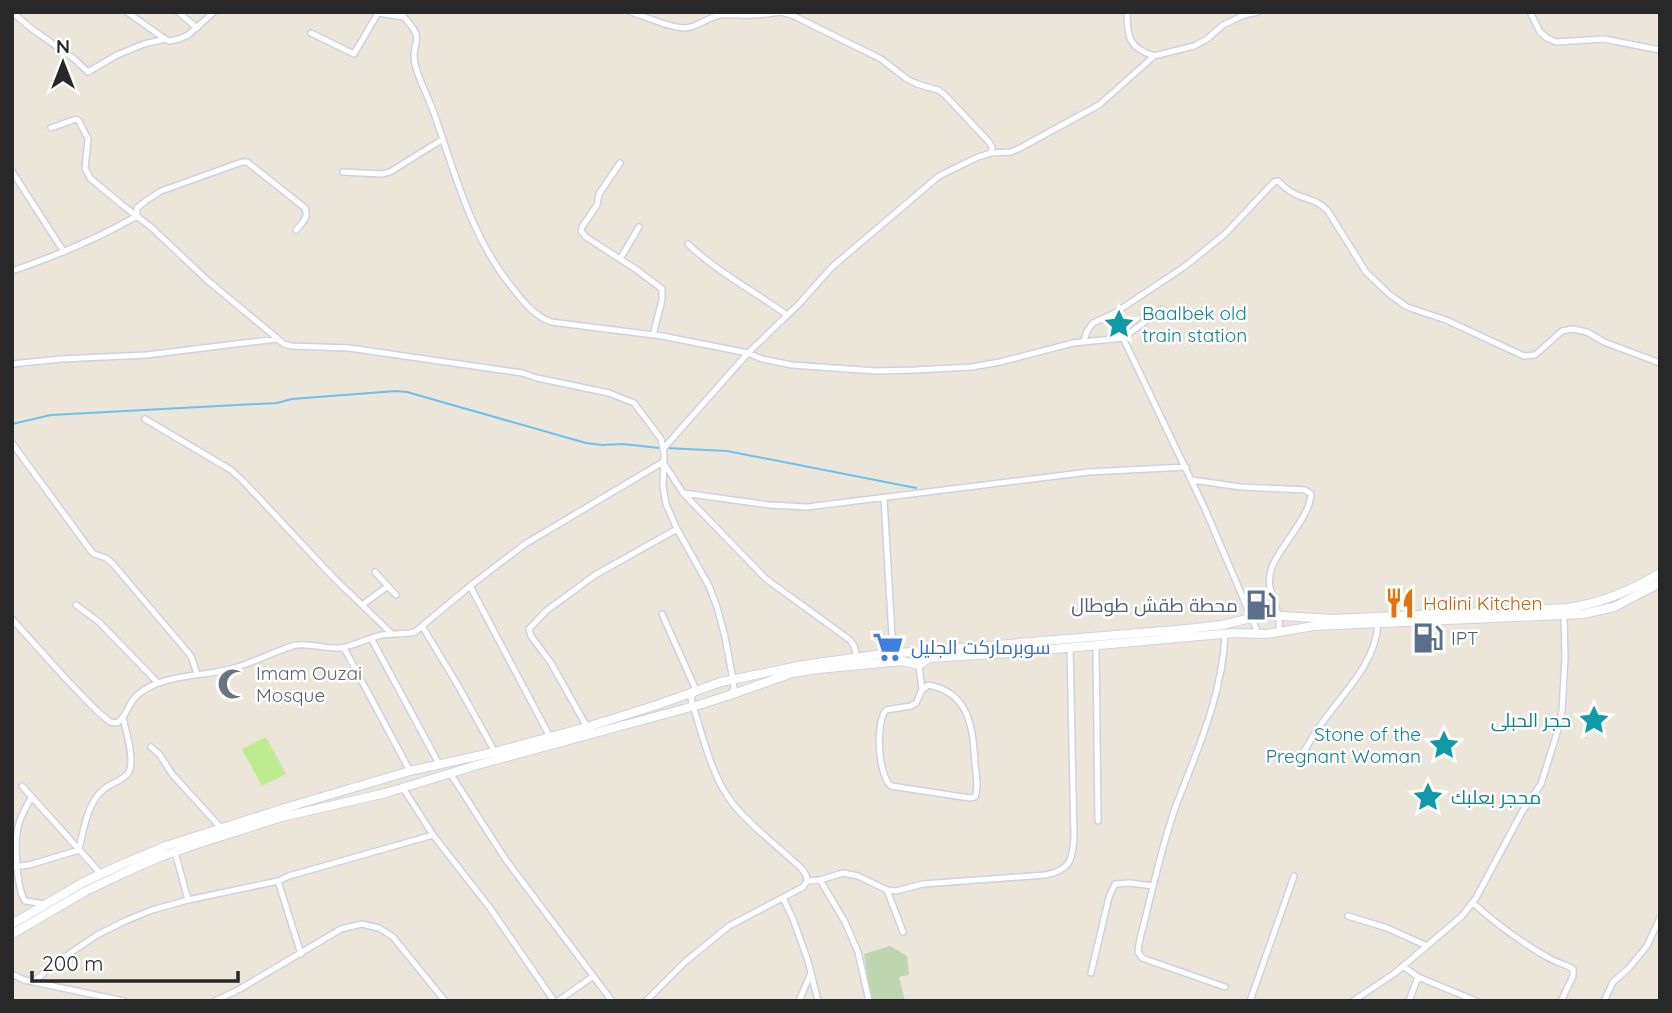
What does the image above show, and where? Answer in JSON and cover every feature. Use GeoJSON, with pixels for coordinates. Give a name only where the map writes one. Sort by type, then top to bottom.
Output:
{"type":"FeatureCollection","features":[{"type":"Feature","properties":{"kind":"main road"},"geometry":{"type":"LineString","coordinates":[[12,924],[101,874],[166,846],[382,779],[587,727],[695,691],[790,667],[893,653],[1188,629],[1222,625],[1264,615],[1334,618],[1567,608],[1615,597],[1660,573]]}},
{"type":"Feature","properties":{"kind":"main road"},"geometry":{"type":"LineString","coordinates":[[12,934],[86,891],[175,852],[282,817],[386,793],[693,706],[808,670],[902,660],[919,665],[929,658],[1225,633],[1278,632],[1314,626],[1590,613],[1614,607],[1660,583]]}},
{"type":"Feature","properties":{"kind":"main road"},"geometry":{"type":"LineString","coordinates":[[413,771],[418,783]]}},
{"type":"Feature","properties":{"kind":"main road"},"geometry":{"type":"LineString","coordinates":[[382,779],[386,793]]}},
{"type":"Feature","properties":{"kind":"street"},"geometry":{"type":"LineString","coordinates":[[12,12],[88,72],[117,55],[164,39]]}},
{"type":"Feature","properties":{"kind":"street"},"geometry":{"type":"LineString","coordinates":[[127,12],[169,41],[197,28],[214,12]]}},
{"type":"Feature","properties":{"kind":"street"},"geometry":{"type":"LineString","coordinates":[[178,12],[197,28]]}},
{"type":"Feature","properties":{"kind":"street"},"geometry":{"type":"LineString","coordinates":[[631,12],[675,27],[688,28],[695,27],[705,19],[730,14],[781,12],[792,15],[881,59],[907,79],[944,94],[989,142],[991,153]]}},
{"type":"Feature","properties":{"kind":"street"},"geometry":{"type":"LineString","coordinates":[[1127,12],[1128,33],[1132,44],[1142,52],[1154,56]]}},
{"type":"Feature","properties":{"kind":"street"},"geometry":{"type":"LineString","coordinates":[[663,449],[748,353],[832,267],[939,176],[978,157],[1020,148],[1099,105],[1154,56],[1194,46],[1223,25],[1258,12]]}},
{"type":"Feature","properties":{"kind":"street"},"geometry":{"type":"LineString","coordinates":[[1530,12],[1540,32],[1556,42],[1618,40],[1660,50]]}},
{"type":"Feature","properties":{"kind":"street"},"geometry":{"type":"LineString","coordinates":[[311,33],[354,54],[378,13],[402,14],[416,34],[415,64],[458,188],[482,243],[502,275],[531,310],[551,323],[653,335],[748,353],[762,359],[792,365],[915,370],[988,364],[1084,341],[1123,338],[1162,309]]}},
{"type":"Feature","properties":{"kind":"street"},"geometry":{"type":"LineString","coordinates":[[51,128],[76,119],[79,121],[88,139],[85,168],[87,174],[152,228],[206,280],[284,344],[349,348],[522,373],[609,393],[639,407],[661,439],[664,496],[677,529],[714,599],[733,680],[734,688],[730,695]]}},
{"type":"Feature","properties":{"kind":"street"},"geometry":{"type":"LineString","coordinates":[[343,172],[390,172],[443,139]]}},
{"type":"Feature","properties":{"kind":"street"},"geometry":{"type":"LineString","coordinates":[[137,216],[137,208],[161,191],[247,162],[304,208],[305,220],[296,230]]}},
{"type":"Feature","properties":{"kind":"street"},"geometry":{"type":"LineString","coordinates":[[620,163],[599,194],[597,205],[580,231],[662,289],[653,335]]}},
{"type":"Feature","properties":{"kind":"street"},"geometry":{"type":"LineString","coordinates":[[13,173],[64,253]]}},
{"type":"Feature","properties":{"kind":"street"},"geometry":{"type":"LineString","coordinates":[[1084,341],[1093,323],[1113,314],[1184,267],[1225,234],[1274,182],[1278,181],[1296,195],[1320,203],[1328,211],[1366,272],[1407,307],[1446,320],[1524,356],[1535,355],[1562,331],[1573,329],[1587,332],[1604,342],[1660,363]]}},
{"type":"Feature","properties":{"kind":"street"},"geometry":{"type":"LineString","coordinates":[[12,271],[64,253],[137,216]]}},
{"type":"Feature","properties":{"kind":"street"},"geometry":{"type":"LineString","coordinates":[[620,259],[639,227]]}},
{"type":"Feature","properties":{"kind":"street"},"geometry":{"type":"LineString","coordinates":[[688,244],[705,260],[787,315]]}},
{"type":"Feature","properties":{"kind":"street"},"geometry":{"type":"LineString","coordinates":[[1123,338],[1192,480],[1258,633]]}},
{"type":"Feature","properties":{"kind":"street"},"geometry":{"type":"LineString","coordinates":[[12,364],[146,355],[277,339]]}},
{"type":"Feature","properties":{"kind":"street"},"geometry":{"type":"LineString","coordinates":[[145,419],[231,470],[332,577],[392,634]]}},
{"type":"Feature","properties":{"kind":"street"},"geometry":{"type":"LineString","coordinates":[[12,443],[91,551],[113,564],[191,656],[197,674]]}},
{"type":"Feature","properties":{"kind":"street"},"geometry":{"type":"LineString","coordinates":[[663,462],[683,493],[766,579],[850,640],[855,646],[857,657]]}},
{"type":"Feature","properties":{"kind":"street"},"geometry":{"type":"LineString","coordinates":[[12,618],[66,680],[114,724],[120,721],[133,698],[158,683],[234,668],[296,645],[344,648],[371,638],[412,633],[525,544],[663,462]]}},
{"type":"Feature","properties":{"kind":"street"},"geometry":{"type":"LineString","coordinates":[[683,493],[788,507],[820,506],[1089,472],[1186,467]]}},
{"type":"Feature","properties":{"kind":"street"},"geometry":{"type":"LineString","coordinates":[[1192,480],[1305,490],[1311,494],[1311,500],[1302,518],[1272,567],[1269,590],[1278,615],[1278,632]]}},
{"type":"Feature","properties":{"kind":"street"},"geometry":{"type":"LineString","coordinates":[[884,499],[893,653]]}},
{"type":"Feature","properties":{"kind":"street"},"geometry":{"type":"LineString","coordinates":[[587,727],[529,629],[547,611],[595,575],[677,529]]}},
{"type":"Feature","properties":{"kind":"street"},"geometry":{"type":"LineString","coordinates":[[375,572],[396,595]]}},
{"type":"Feature","properties":{"kind":"street"},"geometry":{"type":"LineString","coordinates":[[362,605],[388,586]]}},
{"type":"Feature","properties":{"kind":"street"},"geometry":{"type":"LineString","coordinates":[[470,586],[550,737]]}},
{"type":"Feature","properties":{"kind":"street"},"geometry":{"type":"LineString","coordinates":[[76,605],[99,622],[158,683]]}},
{"type":"Feature","properties":{"kind":"street"},"geometry":{"type":"LineString","coordinates":[[646,1001],[677,969],[729,926],[803,887],[807,881],[802,869],[727,796],[712,763],[693,706],[691,699],[695,691],[662,614]]}},
{"type":"Feature","properties":{"kind":"street"},"geometry":{"type":"LineString","coordinates":[[1353,1001],[1374,988],[1455,924],[1473,903],[1522,812],[1545,776],[1562,711],[1564,615]]}},
{"type":"Feature","properties":{"kind":"street"},"geometry":{"type":"LineString","coordinates":[[1302,755],[1357,677],[1372,648],[1378,624]]}},
{"type":"Feature","properties":{"kind":"street"},"geometry":{"type":"LineString","coordinates":[[422,626],[495,752]]}},
{"type":"Feature","properties":{"kind":"street"},"geometry":{"type":"LineString","coordinates":[[1225,633],[1222,660],[1208,718],[1173,815],[1138,947],[1140,957],[1226,987]]}},
{"type":"Feature","properties":{"kind":"street"},"geometry":{"type":"LineString","coordinates":[[371,638],[439,764]]}},
{"type":"Feature","properties":{"kind":"street"},"geometry":{"type":"LineString","coordinates":[[1096,645],[1098,821]]}},
{"type":"Feature","properties":{"kind":"street"},"geometry":{"type":"LineString","coordinates":[[807,881],[851,874],[887,890],[901,890],[919,885],[1038,876],[1058,872],[1068,865],[1073,855],[1074,836],[1070,647]]}},
{"type":"Feature","properties":{"kind":"street"},"geometry":{"type":"LineString","coordinates":[[344,648],[413,771]]}},
{"type":"Feature","properties":{"kind":"street"},"geometry":{"type":"LineString","coordinates":[[919,665],[922,690],[916,703],[886,710],[881,716],[881,759],[886,781],[891,786],[975,797],[977,783],[973,734],[966,711],[941,688],[928,685],[922,690]]}},
{"type":"Feature","properties":{"kind":"street"},"geometry":{"type":"LineString","coordinates":[[79,850],[87,816],[97,797],[102,790],[124,777],[131,768],[130,750],[122,718]]}},
{"type":"Feature","properties":{"kind":"street"},"geometry":{"type":"LineString","coordinates":[[151,747],[160,755],[172,775],[221,828]]}},
{"type":"Feature","properties":{"kind":"street"},"geometry":{"type":"LineString","coordinates":[[450,773],[506,860],[612,1001]]}},
{"type":"Feature","properties":{"kind":"street"},"geometry":{"type":"LineString","coordinates":[[22,786],[101,874]]}},
{"type":"Feature","properties":{"kind":"street"},"geometry":{"type":"LineString","coordinates":[[403,788],[433,835],[490,908],[556,1001],[592,976]]}},
{"type":"Feature","properties":{"kind":"street"},"geometry":{"type":"LineString","coordinates":[[31,797],[19,824],[15,867],[23,898],[30,902],[46,904]]}},
{"type":"Feature","properties":{"kind":"street"},"geometry":{"type":"LineString","coordinates":[[33,982],[97,935],[152,909],[278,881],[433,835]]}},
{"type":"Feature","properties":{"kind":"street"},"geometry":{"type":"LineString","coordinates":[[15,867],[79,850]]}},
{"type":"Feature","properties":{"kind":"street"},"geometry":{"type":"LineString","coordinates":[[175,852],[188,900]]}},
{"type":"Feature","properties":{"kind":"street"},"geometry":{"type":"LineString","coordinates":[[1250,1001],[1294,876]]}},
{"type":"Feature","properties":{"kind":"street"},"geometry":{"type":"LineString","coordinates":[[820,880],[845,922],[858,952],[869,1001]]}},
{"type":"Feature","properties":{"kind":"street"},"geometry":{"type":"LineString","coordinates":[[278,881],[301,954]]}},
{"type":"Feature","properties":{"kind":"street"},"geometry":{"type":"LineString","coordinates":[[1091,973],[1109,897],[1115,884],[1130,883],[1153,887]]}},
{"type":"Feature","properties":{"kind":"street"},"geometry":{"type":"LineString","coordinates":[[887,890],[903,932]]}},
{"type":"Feature","properties":{"kind":"street"},"geometry":{"type":"LineString","coordinates":[[783,898],[799,935],[818,1001]]}},
{"type":"Feature","properties":{"kind":"street"},"geometry":{"type":"LineString","coordinates":[[1473,903],[1539,952],[1573,969],[1573,976],[1561,1001]]}},
{"type":"Feature","properties":{"kind":"street"},"geometry":{"type":"LineString","coordinates":[[1348,916],[1387,928],[1427,946]]}},
{"type":"Feature","properties":{"kind":"street"},"geometry":{"type":"LineString","coordinates":[[1604,1001],[1613,982],[1647,946],[1660,918]]}},
{"type":"Feature","properties":{"kind":"street"},"geometry":{"type":"LineString","coordinates":[[215,1001],[349,926],[362,924],[380,928],[393,937],[445,1001]]}},
{"type":"Feature","properties":{"kind":"street"},"geometry":{"type":"LineString","coordinates":[[1403,966],[1418,977],[1476,1001]]}},
{"type":"Feature","properties":{"kind":"street"},"geometry":{"type":"LineString","coordinates":[[799,1001],[811,973]]}},
{"type":"Feature","properties":{"kind":"street"},"geometry":{"type":"LineString","coordinates":[[12,974],[24,980],[124,1001]]}},
{"type":"Feature","properties":{"kind":"street"},"geometry":{"type":"LineString","coordinates":[[1409,1001],[1418,977]]}},
{"type":"Feature","properties":{"kind":"green space"},"geometry":{"type":"Polygon","coordinates":[[[266,737],[286,774],[262,786],[242,749],[266,737]]]}},
{"type":"Feature","properties":{"kind":"green space"},"geometry":{"type":"Polygon","coordinates":[[[890,946],[907,956],[909,975],[899,977],[905,1001],[871,1001],[864,954],[890,946]]]}},
{"type":"Feature","properties":{"kind":"waterway"},"geometry":{"type":"LineString","coordinates":[[12,424],[51,415],[277,403],[292,399],[396,391],[586,443],[659,448]]}},
{"type":"Feature","properties":{"kind":"waterway"},"geometry":{"type":"LineString","coordinates":[[665,448],[727,451],[916,488]]}},
{"type":"Feature","properties":{"kind":"place","name":"Baalbek old train station"},"geometry":{"type":"Point","coordinates":[1119,324]}},
{"type":"Feature","properties":{"kind":"place","name":"Halini Kitchen"},"geometry":{"type":"Point","coordinates":[1400,603]}},
{"type":"Feature","properties":{"kind":"place","name":"محطة طقش طوطال"},"geometry":{"type":"Point","coordinates":[1261,605]}},
{"type":"Feature","properties":{"kind":"place","name":"IPT"},"geometry":{"type":"Point","coordinates":[1428,638]}},
{"type":"Feature","properties":{"kind":"place","name":"سوبرماركت الجليل"},"geometry":{"type":"Point","coordinates":[888,647]}},
{"type":"Feature","properties":{"kind":"place","name":"Imam Ouzai Mosque"},"geometry":{"type":"Point","coordinates":[233,684]}},
{"type":"Feature","properties":{"kind":"place","name":"حجر الحبلى"},"geometry":{"type":"Point","coordinates":[1594,720]}},
{"type":"Feature","properties":{"kind":"place","name":"Stone of the Pregnant Woman"},"geometry":{"type":"Point","coordinates":[1444,745]}},
{"type":"Feature","properties":{"kind":"place","name":"محجر بعلبك"},"geometry":{"type":"Point","coordinates":[1428,797]}}]}
